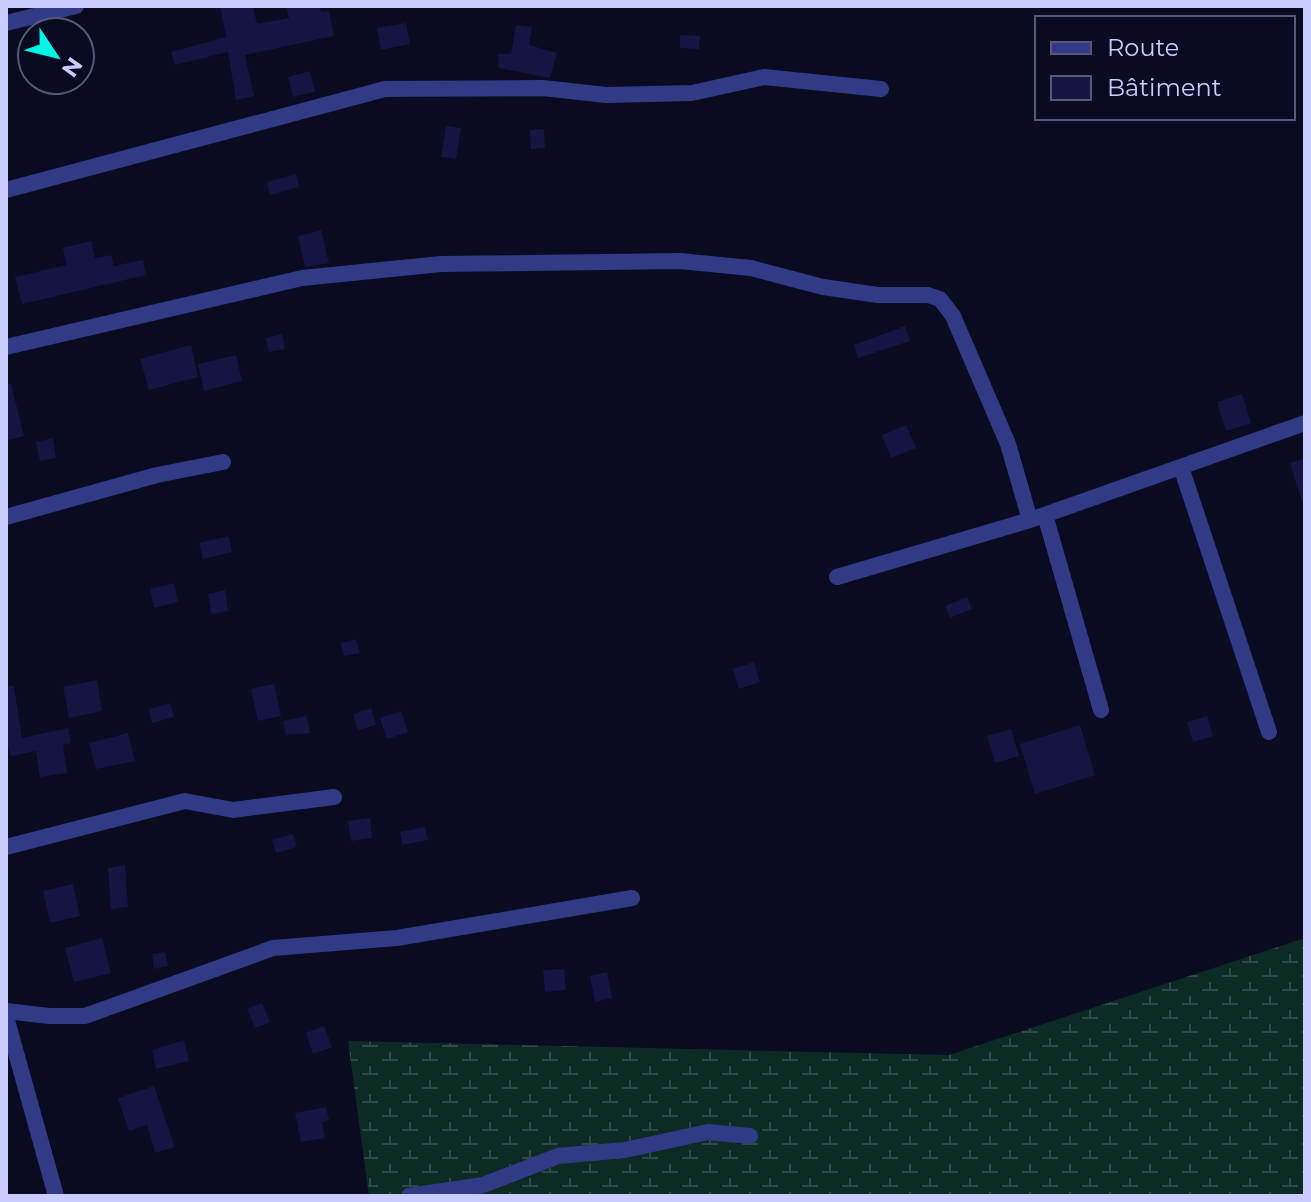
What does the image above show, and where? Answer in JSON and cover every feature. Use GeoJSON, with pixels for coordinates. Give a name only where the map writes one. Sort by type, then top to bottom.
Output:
{"type":"FeatureCollection","features":[{"type":"Feature","properties":{"kind":"street"},"geometry":{"type":"LineString","coordinates":[[6,23],[76,6]]}},
{"type":"Feature","properties":{"kind":"street"},"geometry":{"type":"LineString","coordinates":[[6,190],[385,89],[543,88],[606,95],[678,93],[764,77],[881,89]]}},
{"type":"Feature","properties":{"kind":"street"},"geometry":{"type":"LineString","coordinates":[[6,347],[302,278],[441,264],[680,261],[751,268],[823,287],[878,295],[928,295],[940,299],[953,316],[1008,444],[1038,518],[1101,710]]}},
{"type":"Feature","properties":{"kind":"street"},"geometry":{"type":"LineString","coordinates":[[837,577],[1038,518],[1305,423]]}},
{"type":"Feature","properties":{"kind":"street"},"geometry":{"type":"LineString","coordinates":[[6,517],[157,475],[223,462]]}},
{"type":"Feature","properties":{"kind":"street"},"geometry":{"type":"LineString","coordinates":[[1181,467],[1269,732]]}},
{"type":"Feature","properties":{"kind":"street"},"geometry":{"type":"LineString","coordinates":[[6,847],[185,801],[233,810],[334,797]]}},
{"type":"Feature","properties":{"kind":"street"},"geometry":{"type":"LineString","coordinates":[[56,1196],[6,1018],[85,1016],[273,948],[397,938],[632,898]]}},
{"type":"Feature","properties":{"kind":"street"},"geometry":{"type":"LineString","coordinates":[[409,1196],[483,1185],[558,1156],[625,1150],[708,1132],[750,1136]]}},
{"type":"Feature","properties":{"kind":"green space"},"geometry":{"type":"Polygon","coordinates":[[[1305,938],[1305,1196],[369,1196],[348,1041],[949,1055],[1305,938]]]}},
{"type":"Feature","properties":{"kind":"building"},"geometry":{"type":"Polygon","coordinates":[[[220,6],[253,6],[257,24],[289,18],[286,6],[320,6],[321,12],[329,11],[334,36],[245,55],[254,96],[236,100],[228,52],[175,65],[171,52],[226,37],[220,6]]]}},
{"type":"Feature","properties":{"kind":"building"},"geometry":{"type":"Polygon","coordinates":[[[406,23],[410,44],[381,50],[377,28],[406,23]]]}},
{"type":"Feature","properties":{"kind":"building"},"geometry":{"type":"Polygon","coordinates":[[[516,25],[532,27],[529,45],[557,53],[550,78],[499,68],[498,54],[511,54],[516,25]]]}},
{"type":"Feature","properties":{"kind":"building"},"geometry":{"type":"Polygon","coordinates":[[[680,35],[700,36],[699,49],[680,48],[680,35]]]}},
{"type":"Feature","properties":{"kind":"building"},"geometry":{"type":"Polygon","coordinates":[[[310,71],[315,92],[293,97],[288,77],[310,71]]]}},
{"type":"Feature","properties":{"kind":"building"},"geometry":{"type":"Polygon","coordinates":[[[446,126],[461,128],[456,159],[441,157],[446,126]]]}},
{"type":"Feature","properties":{"kind":"building"},"geometry":{"type":"Polygon","coordinates":[[[544,129],[545,148],[531,149],[530,130],[544,129]]]}},
{"type":"Feature","properties":{"kind":"building"},"geometry":{"type":"Polygon","coordinates":[[[296,174],[299,187],[270,195],[267,182],[296,174]]]}},
{"type":"Feature","properties":{"kind":"building"},"geometry":{"type":"Polygon","coordinates":[[[321,230],[329,263],[305,267],[298,236],[321,230]]]}},
{"type":"Feature","properties":{"kind":"building"},"geometry":{"type":"Polygon","coordinates":[[[91,241],[95,258],[111,255],[114,266],[143,260],[146,275],[22,304],[15,277],[66,265],[63,248],[91,241]]]}},
{"type":"Feature","properties":{"kind":"building"},"geometry":{"type":"Polygon","coordinates":[[[905,326],[910,341],[858,358],[854,345],[905,326]]]}},
{"type":"Feature","properties":{"kind":"building"},"geometry":{"type":"Polygon","coordinates":[[[282,334],[285,349],[269,352],[266,338],[282,334]]]}},
{"type":"Feature","properties":{"kind":"building"},"geometry":{"type":"Polygon","coordinates":[[[191,345],[198,377],[149,390],[140,359],[191,345]]]}},
{"type":"Feature","properties":{"kind":"building"},"geometry":{"type":"Polygon","coordinates":[[[236,355],[242,381],[204,391],[198,364],[236,355]]]}},
{"type":"Feature","properties":{"kind":"building"},"geometry":{"type":"Polygon","coordinates":[[[6,384],[11,384],[24,436],[6,441],[6,384]]]}},
{"type":"Feature","properties":{"kind":"building"},"geometry":{"type":"Polygon","coordinates":[[[1242,394],[1251,423],[1226,431],[1217,402],[1242,394]]]}},
{"type":"Feature","properties":{"kind":"building"},"geometry":{"type":"Polygon","coordinates":[[[906,425],[916,448],[891,458],[882,435],[906,425]]]}},
{"type":"Feature","properties":{"kind":"building"},"geometry":{"type":"Polygon","coordinates":[[[53,438],[56,458],[40,461],[36,442],[53,438]]]}},
{"type":"Feature","properties":{"kind":"building"},"geometry":{"type":"Polygon","coordinates":[[[1305,458],[1305,500],[1302,501],[1290,463],[1305,458]]]}},
{"type":"Feature","properties":{"kind":"building"},"geometry":{"type":"Polygon","coordinates":[[[229,536],[232,552],[203,559],[199,543],[229,536]]]}},
{"type":"Feature","properties":{"kind":"building"},"geometry":{"type":"Polygon","coordinates":[[[174,583],[178,602],[154,608],[150,589],[174,583]]]}},
{"type":"Feature","properties":{"kind":"building"},"geometry":{"type":"Polygon","coordinates":[[[225,590],[228,611],[211,614],[208,594],[225,590]]]}},
{"type":"Feature","properties":{"kind":"building"},"geometry":{"type":"Polygon","coordinates":[[[967,597],[972,609],[950,618],[945,606],[967,597]]]}},
{"type":"Feature","properties":{"kind":"building"},"geometry":{"type":"Polygon","coordinates":[[[356,639],[360,653],[344,656],[341,643],[356,639]]]}},
{"type":"Feature","properties":{"kind":"building"},"geometry":{"type":"Polygon","coordinates":[[[754,662],[760,682],[739,689],[733,669],[754,662]]]}},
{"type":"Feature","properties":{"kind":"building"},"geometry":{"type":"Polygon","coordinates":[[[97,680],[102,711],[69,718],[63,687],[97,680]]]}},
{"type":"Feature","properties":{"kind":"building"},"geometry":{"type":"Polygon","coordinates":[[[274,684],[281,716],[258,721],[251,689],[274,684]]]}},
{"type":"Feature","properties":{"kind":"building"},"geometry":{"type":"Polygon","coordinates":[[[6,686],[14,686],[22,738],[68,728],[71,743],[63,745],[67,773],[40,777],[36,751],[11,756],[6,741],[6,686]]]}},
{"type":"Feature","properties":{"kind":"building"},"geometry":{"type":"Polygon","coordinates":[[[170,703],[174,717],[152,723],[149,709],[170,703]]]}},
{"type":"Feature","properties":{"kind":"building"},"geometry":{"type":"Polygon","coordinates":[[[371,708],[376,725],[358,730],[353,714],[371,708]]]}},
{"type":"Feature","properties":{"kind":"building"},"geometry":{"type":"Polygon","coordinates":[[[401,711],[408,732],[387,739],[380,718],[401,711]]]}},
{"type":"Feature","properties":{"kind":"building"},"geometry":{"type":"Polygon","coordinates":[[[307,716],[310,733],[286,735],[283,721],[307,716]]]}},
{"type":"Feature","properties":{"kind":"building"},"geometry":{"type":"Polygon","coordinates":[[[1207,716],[1213,736],[1193,742],[1187,722],[1207,716]]]}},
{"type":"Feature","properties":{"kind":"building"},"geometry":{"type":"Polygon","coordinates":[[[1080,725],[1095,775],[1035,794],[1020,744],[1080,725]]]}},
{"type":"Feature","properties":{"kind":"building"},"geometry":{"type":"Polygon","coordinates":[[[1011,729],[1019,756],[995,763],[987,736],[1011,729]]]}},
{"type":"Feature","properties":{"kind":"building"},"geometry":{"type":"Polygon","coordinates":[[[128,733],[135,761],[96,769],[89,743],[128,733]]]}},
{"type":"Feature","properties":{"kind":"building"},"geometry":{"type":"Polygon","coordinates":[[[370,818],[372,838],[351,841],[348,821],[370,818]]]}},
{"type":"Feature","properties":{"kind":"building"},"geometry":{"type":"Polygon","coordinates":[[[425,827],[428,840],[402,845],[400,832],[425,827]]]}},
{"type":"Feature","properties":{"kind":"building"},"geometry":{"type":"Polygon","coordinates":[[[293,834],[297,847],[276,853],[272,840],[293,834]]]}},
{"type":"Feature","properties":{"kind":"building"},"geometry":{"type":"Polygon","coordinates":[[[125,865],[128,907],[111,909],[108,868],[125,865]]]}},
{"type":"Feature","properties":{"kind":"building"},"geometry":{"type":"Polygon","coordinates":[[[73,884],[80,916],[50,923],[43,891],[73,884]]]}},
{"type":"Feature","properties":{"kind":"building"},"geometry":{"type":"Polygon","coordinates":[[[102,938],[111,973],[74,982],[65,948],[102,938]]]}},
{"type":"Feature","properties":{"kind":"building"},"geometry":{"type":"Polygon","coordinates":[[[165,952],[168,966],[154,969],[152,954],[165,952]]]}},
{"type":"Feature","properties":{"kind":"building"},"geometry":{"type":"Polygon","coordinates":[[[564,969],[566,990],[545,992],[543,970],[564,969]]]}},
{"type":"Feature","properties":{"kind":"building"},"geometry":{"type":"Polygon","coordinates":[[[607,972],[612,998],[595,1002],[590,976],[607,972]]]}},
{"type":"Feature","properties":{"kind":"building"},"geometry":{"type":"Polygon","coordinates":[[[262,1003],[270,1022],[255,1028],[247,1009],[262,1003]]]}},
{"type":"Feature","properties":{"kind":"building"},"geometry":{"type":"Polygon","coordinates":[[[324,1026],[332,1047],[313,1054],[306,1033],[324,1026]]]}},
{"type":"Feature","properties":{"kind":"building"},"geometry":{"type":"Polygon","coordinates":[[[184,1040],[189,1061],[156,1069],[152,1050],[184,1040]]]}},
{"type":"Feature","properties":{"kind":"building"},"geometry":{"type":"Polygon","coordinates":[[[154,1086],[175,1147],[155,1153],[147,1125],[129,1131],[118,1098],[154,1086]]]}},
{"type":"Feature","properties":{"kind":"building"},"geometry":{"type":"Polygon","coordinates":[[[326,1107],[329,1120],[322,1122],[325,1138],[301,1142],[295,1113],[326,1107]]]}}]}
